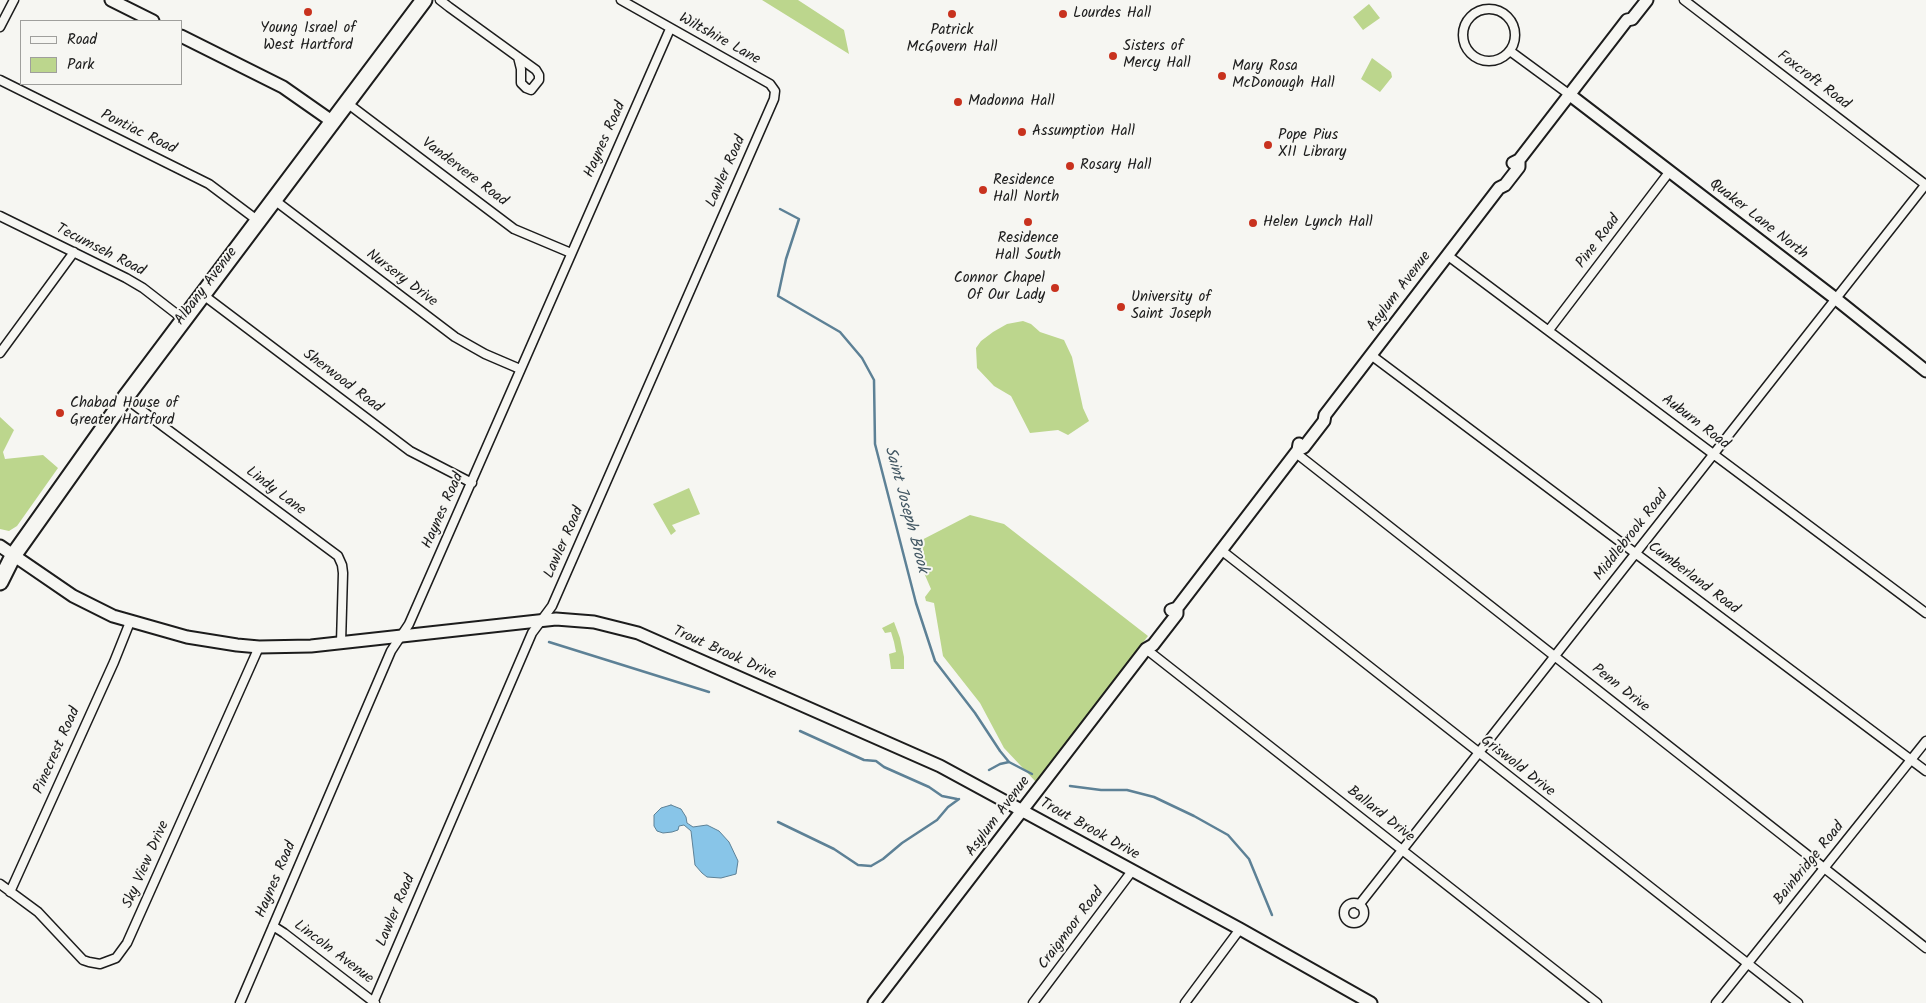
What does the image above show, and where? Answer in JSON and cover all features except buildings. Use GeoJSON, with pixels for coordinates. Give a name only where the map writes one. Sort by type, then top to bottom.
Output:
{"type":"FeatureCollection","features":[{"type":"Feature","properties":{"kind":"highway","name":"Albany Avenue"},"geometry":{"type":"LineString","coordinates":[[0,582],[14,556],[125,398],[424,0]]}},
{"type":"Feature","properties":{"kind":"main road"},"geometry":{"type":"LineString","coordinates":[[111,0],[151,20]]}},
{"type":"Feature","properties":{"kind":"main road","name":"Asylum Avenue"},"geometry":{"type":"LineString","coordinates":[[1627,20],[1627,14],[1638,0]]}},
{"type":"Feature","properties":{"kind":"main road","name":"Asylum Avenue"},"geometry":{"type":"LineString","coordinates":[[874,1003],[1146,649],[1148,641],[1170,610],[1177,608],[1297,451],[1299,443],[1318,417],[1325,415],[1499,188],[1500,181],[1514,163],[1519,160],[1627,20],[1632,19],[1647,0]]}},
{"type":"Feature","properties":{"kind":"main road"},"geometry":{"type":"LineString","coordinates":[[182,36],[283,87],[332,122]]}},
{"type":"Feature","properties":{"kind":"main road","name":"Quaker Lane North"},"geometry":{"type":"LineString","coordinates":[[1570,95],[1836,299],[1926,371]]}},
{"type":"Feature","properties":{"kind":"main road","name":"Trout Brook Drive"},"geometry":{"type":"LineString","coordinates":[[0,546],[73,596],[112,616],[187,637],[259,647],[311,646],[556,619],[594,622],[638,633],[940,766],[1371,1003]]}},
{"type":"Feature","properties":{"kind":"street"},"geometry":{"type":"LineString","coordinates":[[0,27],[14,0]]}},
{"type":"Feature","properties":{"kind":"street"},"geometry":{"type":"LineString","coordinates":[[440,0],[518,57]]}},
{"type":"Feature","properties":{"kind":"street","name":"Wiltshire Lane"},"geometry":{"type":"LineString","coordinates":[[621,0],[766,82],[775,91]]}},
{"type":"Feature","properties":{"kind":"street","name":"Foxcroft Road"},"geometry":{"type":"LineString","coordinates":[[1684,0],[1926,184]]}},
{"type":"Feature","properties":{"kind":"street"},"geometry":{"type":"LineString","coordinates":[[1487,10],[1497,11],[1506,16],[1511,22],[1515,35],[1510,51],[1493,61],[1485,61],[1474,57],[1466,48],[1463,38],[1464,28],[1469,19],[1477,12],[1487,10]]}},
{"type":"Feature","properties":{"kind":"street","name":"Haynes Road"},"geometry":{"type":"LineString","coordinates":[[240,1003],[390,651],[409,623],[670,29]]}},
{"type":"Feature","properties":{"kind":"street"},"geometry":{"type":"LineString","coordinates":[[1510,51],[1570,95]]}},
{"type":"Feature","properties":{"kind":"street","name":"Pontiac Road"},"geometry":{"type":"LineString","coordinates":[[0,80],[210,184],[257,220]]}},
{"type":"Feature","properties":{"kind":"street","name":"Lawler Road"},"geometry":{"type":"LineString","coordinates":[[374,1003],[532,633],[552,606],[774,99],[775,91]]}},
{"type":"Feature","properties":{"kind":"street","name":"Vandervere Road"},"geometry":{"type":"LineString","coordinates":[[347,103],[514,229],[571,253]]}},
{"type":"Feature","properties":{"kind":"street","name":"Pine Road"},"geometry":{"type":"LineString","coordinates":[[1549,330],[1670,172]]}},
{"type":"Feature","properties":{"kind":"street","name":"Middlebrook Road"},"geometry":{"type":"LineString","coordinates":[[1359,905],[1926,184]]}},
{"type":"Feature","properties":{"kind":"street","name":"Nursery Drive"},"geometry":{"type":"LineString","coordinates":[[273,199],[455,337],[485,354],[520,369]]}},
{"type":"Feature","properties":{"kind":"street","name":"Tecumseh Road"},"geometry":{"type":"LineString","coordinates":[[0,216],[134,283],[184,319]]}},
{"type":"Feature","properties":{"kind":"street"},"geometry":{"type":"LineString","coordinates":[[0,353],[74,252]]}},
{"type":"Feature","properties":{"kind":"street","name":"Auburn Road"},"geometry":{"type":"LineString","coordinates":[[1448,255],[1926,613]]}},
{"type":"Feature","properties":{"kind":"street","name":"Sherwood Road"},"geometry":{"type":"LineString","coordinates":[[202,294],[410,451],[472,483]]}},
{"type":"Feature","properties":{"kind":"street","name":"Cumberland Road"},"geometry":{"type":"LineString","coordinates":[[1371,355],[1926,770]]}},
{"type":"Feature","properties":{"kind":"street","name":"Lindy Lane"},"geometry":{"type":"LineString","coordinates":[[125,398],[338,556],[343,573],[341,643]]}},
{"type":"Feature","properties":{"kind":"street","name":"Penn Drive"},"geometry":{"type":"LineString","coordinates":[[1297,451],[1926,948]]}},
{"type":"Feature","properties":{"kind":"street","name":"Griswold Drive"},"geometry":{"type":"LineString","coordinates":[[1221,550],[1798,1003]]}},
{"type":"Feature","properties":{"kind":"street","name":"Pinecrest Road"},"geometry":{"type":"LineString","coordinates":[[10,892],[114,662],[130,622]]}},
{"type":"Feature","properties":{"kind":"street","name":"Sky View Drive"},"geometry":{"type":"LineString","coordinates":[[0,884],[38,912],[83,960],[100,964],[112,960],[120,953],[127,943],[259,647]]}},
{"type":"Feature","properties":{"kind":"street","name":"Ballard Drive"},"geometry":{"type":"LineString","coordinates":[[1146,649],[1597,1003]]}},
{"type":"Feature","properties":{"kind":"street","name":"Bainbridge Road"},"geometry":{"type":"LineString","coordinates":[[1716,1003],[1926,742]]}},
{"type":"Feature","properties":{"kind":"street","name":"Craigmoor Road"},"geometry":{"type":"LineString","coordinates":[[1033,1003],[1132,871]]}},
{"type":"Feature","properties":{"kind":"street","name":"Lincoln Avenue"},"geometry":{"type":"LineString","coordinates":[[273,926],[374,1003]]}},
{"type":"Feature","properties":{"kind":"street"},"geometry":{"type":"LineString","coordinates":[[1185,1003],[1240,930]]}},
{"type":"Feature","properties":{"kind":"green space"},"geometry":{"type":"Polygon","coordinates":[[[762,0],[798,0],[844,30],[849,54],[762,0]]]}},
{"type":"Feature","properties":{"kind":"green space"},"geometry":{"type":"Polygon","coordinates":[[[1369,4],[1380,18],[1363,30],[1353,17],[1369,4]]]}},
{"type":"Feature","properties":{"kind":"green space"},"geometry":{"type":"Polygon","coordinates":[[[1372,58],[1391,72],[1392,77],[1380,92],[1361,79],[1372,58]]]}},
{"type":"Feature","properties":{"kind":"green space"},"geometry":{"type":"Polygon","coordinates":[[[1023,321],[1031,324],[1040,332],[1064,340],[1072,357],[1083,408],[1089,421],[1068,435],[1058,430],[1030,433],[1011,396],[994,386],[977,368],[976,348],[981,341],[1007,324],[1023,321]]]}},
{"type":"Feature","properties":{"kind":"green space"},"geometry":{"type":"Polygon","coordinates":[[[0,417],[14,430],[3,452],[5,459],[43,455],[58,468],[17,526],[9,531],[0,529],[0,417]]]}},
{"type":"Feature","properties":{"kind":"green space"},"geometry":{"type":"Polygon","coordinates":[[[689,488],[700,514],[672,525],[676,531],[671,535],[653,504],[689,488]]]}},
{"type":"Feature","properties":{"kind":"green space"},"geometry":{"type":"Polygon","coordinates":[[[970,515],[1004,524],[1148,636],[1036,782],[1004,748],[980,703],[943,656],[934,603],[926,601],[925,597],[931,589],[912,545],[970,515]]]}},
{"type":"Feature","properties":{"kind":"green space"},"geometry":{"type":"Polygon","coordinates":[[[894,622],[900,638],[904,657],[904,669],[891,669],[889,654],[896,652],[894,642],[891,632],[885,633],[882,628],[894,622]]]}},
{"type":"Feature","properties":{"kind":"water"},"geometry":{"type":"Polygon","coordinates":[[[671,805],[681,809],[687,823],[693,827],[707,825],[719,831],[729,842],[738,861],[736,874],[721,878],[707,877],[702,873],[695,865],[691,831],[684,825],[679,826],[678,830],[672,832],[663,833],[657,831],[654,826],[654,815],[661,808],[671,805]]]}},
{"type":"Feature","properties":{"kind":"waterway","name":"Saint Joseph Brook"},"geometry":{"type":"LineString","coordinates":[[780,209],[799,219],[786,259],[778,296],[840,332],[862,358],[874,380],[875,444],[916,603],[935,661],[975,713],[1009,762],[1032,774]]}},
{"type":"Feature","properties":{"kind":"waterway"},"geometry":{"type":"LineString","coordinates":[[549,642],[709,692]]}},
{"type":"Feature","properties":{"kind":"waterway"},"geometry":{"type":"LineString","coordinates":[[800,731],[864,760],[876,761],[884,767],[929,787],[942,796],[957,799]]}},
{"type":"Feature","properties":{"kind":"waterway"},"geometry":{"type":"LineString","coordinates":[[989,770],[1009,762]]}},
{"type":"Feature","properties":{"kind":"waterway"},"geometry":{"type":"LineString","coordinates":[[1070,786],[1101,790],[1127,790],[1154,797],[1228,835],[1249,859],[1272,915]]}},
{"type":"Feature","properties":{"kind":"waterway"},"geometry":{"type":"LineString","coordinates":[[778,822],[834,849],[858,865],[871,866],[937,820],[948,807],[959,799]]}},
{"type":"Feature","properties":{"kind":"place","name":"Young Israel of West Hartford"},"geometry":{"type":"Point","coordinates":[308,12]}},
{"type":"Feature","properties":{"kind":"place","name":"Patrick McGovern Hall"},"geometry":{"type":"Point","coordinates":[952,14]}},
{"type":"Feature","properties":{"kind":"place","name":"Lourdes Hall"},"geometry":{"type":"Point","coordinates":[1063,14]}},
{"type":"Feature","properties":{"kind":"place","name":"Sisters of Mercy Hall"},"geometry":{"type":"Point","coordinates":[1113,56]}},
{"type":"Feature","properties":{"kind":"place","name":"Mary Rosa McDonough Hall"},"geometry":{"type":"Point","coordinates":[1222,76]}},
{"type":"Feature","properties":{"kind":"place","name":"Madonna Hall"},"geometry":{"type":"Point","coordinates":[958,102]}},
{"type":"Feature","properties":{"kind":"place","name":"Assumption Hall"},"geometry":{"type":"Point","coordinates":[1022,132]}},
{"type":"Feature","properties":{"kind":"place","name":"Pope Pius XII Library"},"geometry":{"type":"Point","coordinates":[1268,145]}},
{"type":"Feature","properties":{"kind":"place","name":"Rosary Hall"},"geometry":{"type":"Point","coordinates":[1070,166]}},
{"type":"Feature","properties":{"kind":"place","name":"Residence Hall North"},"geometry":{"type":"Point","coordinates":[983,190]}},
{"type":"Feature","properties":{"kind":"place","name":"Residence Hall South"},"geometry":{"type":"Point","coordinates":[1028,222]}},
{"type":"Feature","properties":{"kind":"place","name":"Helen Lynch Hall"},"geometry":{"type":"Point","coordinates":[1253,223]}},
{"type":"Feature","properties":{"kind":"place","name":"Connor Chapel Of Our Lady"},"geometry":{"type":"Point","coordinates":[1055,288]}},
{"type":"Feature","properties":{"kind":"place","name":"University of Saint Joseph"},"geometry":{"type":"Point","coordinates":[1121,307]}},
{"type":"Feature","properties":{"kind":"place","name":"Chabad House of Greater Hartford"},"geometry":{"type":"Point","coordinates":[60,413]}}]}
